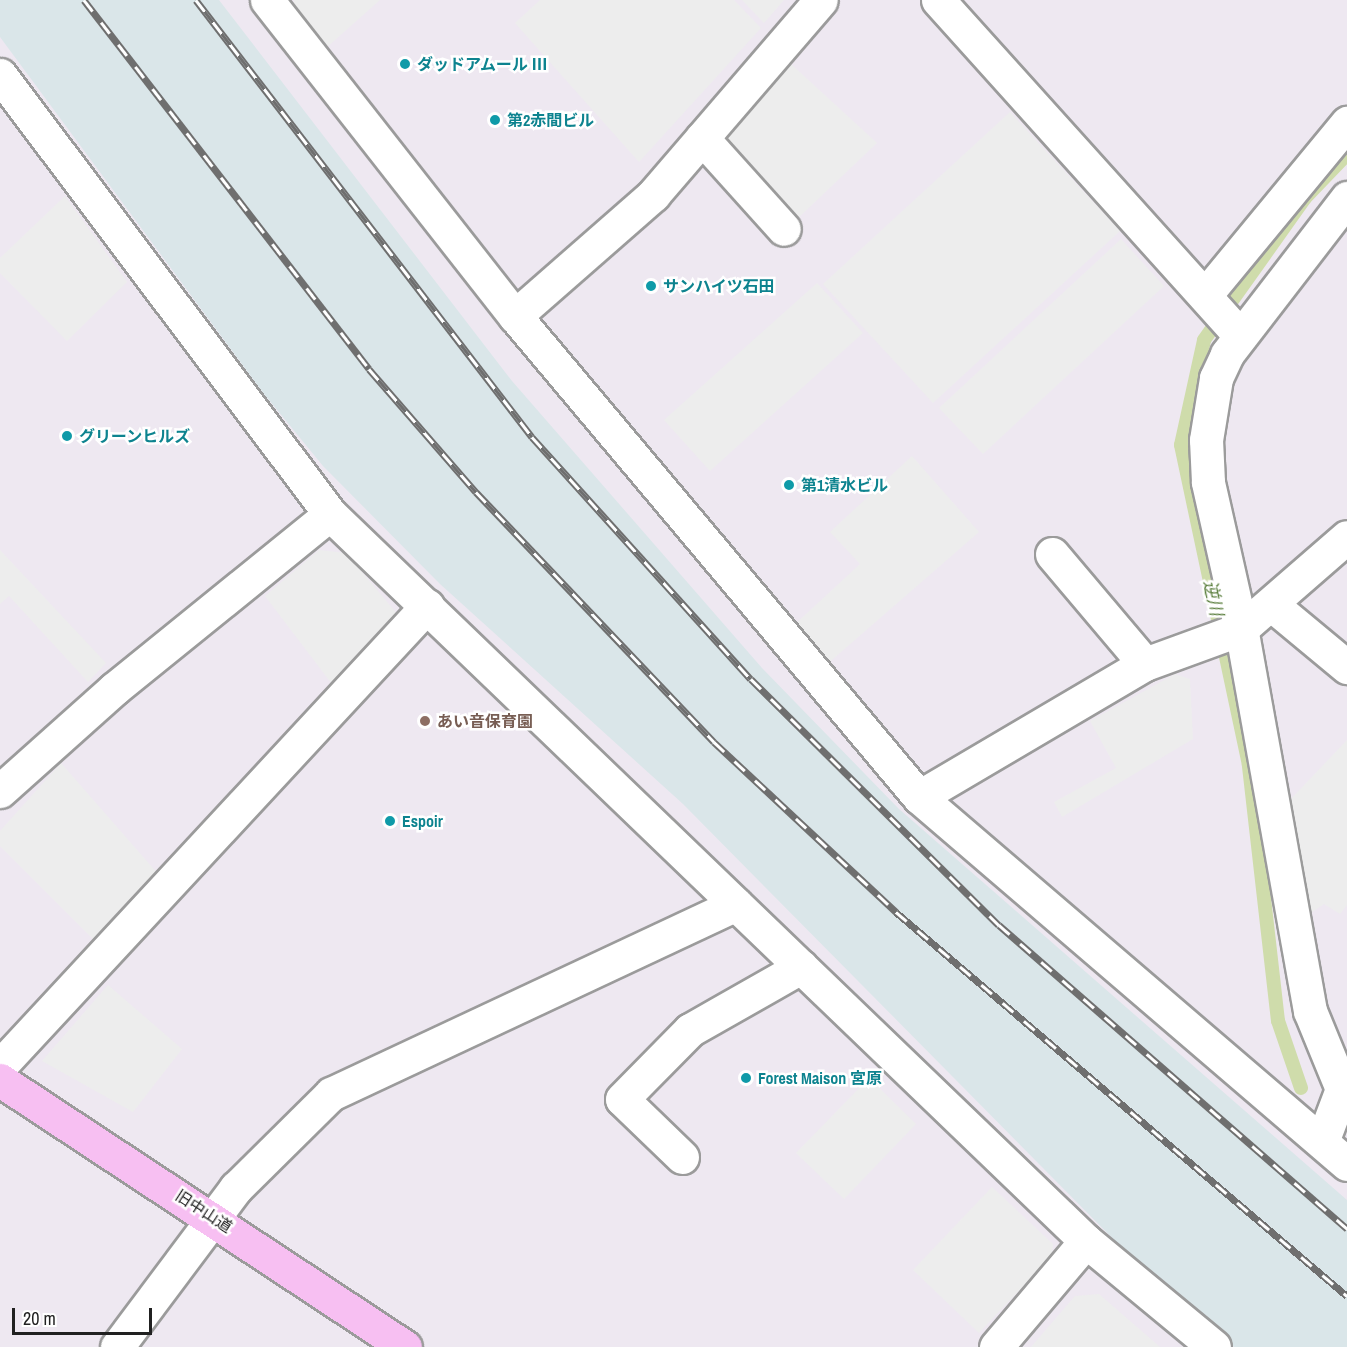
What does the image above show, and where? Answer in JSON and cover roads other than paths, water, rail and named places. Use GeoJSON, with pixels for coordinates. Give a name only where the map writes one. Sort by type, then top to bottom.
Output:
{"type":"FeatureCollection","features":[{"type":"Feature","properties":{"kind":"main road","name":"旧中山道"},"geometry":{"type":"LineString","coordinates":[[0,1080],[213,1216],[405,1347]]}},
{"type":"Feature","properties":{"kind":"street"},"geometry":{"type":"LineString","coordinates":[[268,0],[515,316],[919,798],[1347,1164]]}},
{"type":"Feature","properties":{"kind":"street"},"geometry":{"type":"LineString","coordinates":[[515,316],[653,195],[821,0]]}},
{"type":"Feature","properties":{"kind":"street"},"geometry":{"type":"LineString","coordinates":[[938,0],[1208,296],[1239,334]]}},
{"type":"Feature","properties":{"kind":"street"},"geometry":{"type":"LineString","coordinates":[[0,75],[330,514],[1086,1241],[1214,1347]]}},
{"type":"Feature","properties":{"kind":"street"},"geometry":{"type":"LineString","coordinates":[[1208,296],[1347,123]]}},
{"type":"Feature","properties":{"kind":"street"},"geometry":{"type":"LineString","coordinates":[[702,138],[784,229]]}},
{"type":"Feature","properties":{"kind":"street"},"geometry":{"type":"LineString","coordinates":[[1322,1142],[1342,1089],[1310,1011],[1239,629],[1208,482],[1206,440],[1216,378],[1239,334],[1347,198]]}},
{"type":"Feature","properties":{"kind":"street"},"geometry":{"type":"LineString","coordinates":[[0,791],[114,689],[330,514]]}},
{"type":"Feature","properties":{"kind":"street"},"geometry":{"type":"LineString","coordinates":[[919,798],[1145,664],[1181,647],[1239,629],[1347,537]]}},
{"type":"Feature","properties":{"kind":"street"},"geometry":{"type":"LineString","coordinates":[[1052,554],[1145,664]]}},
{"type":"Feature","properties":{"kind":"street"},"geometry":{"type":"LineString","coordinates":[[1270,604],[1347,667]]}},
{"type":"Feature","properties":{"kind":"street"},"geometry":{"type":"LineString","coordinates":[[0,1066],[427,606]]}},
{"type":"Feature","properties":{"kind":"street"},"geometry":{"type":"LineString","coordinates":[[117,1347],[213,1216],[331,1094],[736,904]]}},
{"type":"Feature","properties":{"kind":"street"},"geometry":{"type":"LineString","coordinates":[[682,1157],[622,1099],[690,1030],[801,967]]}},
{"type":"Feature","properties":{"kind":"street"},"geometry":{"type":"LineString","coordinates":[[996,1347],[1086,1241]]}},
{"type":"Feature","properties":{"kind":"waterway","name":"逆川"},"geometry":{"type":"LineString","coordinates":[[1301,1088],[1278,1021],[1249,765],[1181,445],[1204,340],[1305,198],[1347,154]]}},
{"type":"Feature","properties":{"kind":"railway"},"geometry":{"type":"LineString","coordinates":[[84,0],[369,369],[476,492],[714,742],[896,912],[1347,1296]]}},
{"type":"Feature","properties":{"kind":"railway"},"geometry":{"type":"LineString","coordinates":[[196,0],[532,437],[751,679],[999,925],[1347,1229]]}},
{"type":"Feature","properties":{"kind":"place","name":"ダッドアムール Ⅲ"},"geometry":{"type":"Point","coordinates":[405,64]}},
{"type":"Feature","properties":{"kind":"place","name":"第2赤間ビル"},"geometry":{"type":"Point","coordinates":[495,120]}},
{"type":"Feature","properties":{"kind":"place","name":"サンハイツ石田"},"geometry":{"type":"Point","coordinates":[651,286]}},
{"type":"Feature","properties":{"kind":"place","name":"グリーンヒルズ"},"geometry":{"type":"Point","coordinates":[67,436]}},
{"type":"Feature","properties":{"kind":"place","name":"第1清水ビル"},"geometry":{"type":"Point","coordinates":[789,485]}},
{"type":"Feature","properties":{"kind":"place","name":"あい音保育園"},"geometry":{"type":"Point","coordinates":[425,721]}},
{"type":"Feature","properties":{"kind":"place","name":"Espoir"},"geometry":{"type":"Point","coordinates":[390,821]}},
{"type":"Feature","properties":{"kind":"place","name":"Forest Maison 宮原"},"geometry":{"type":"Point","coordinates":[746,1078]}}]}
